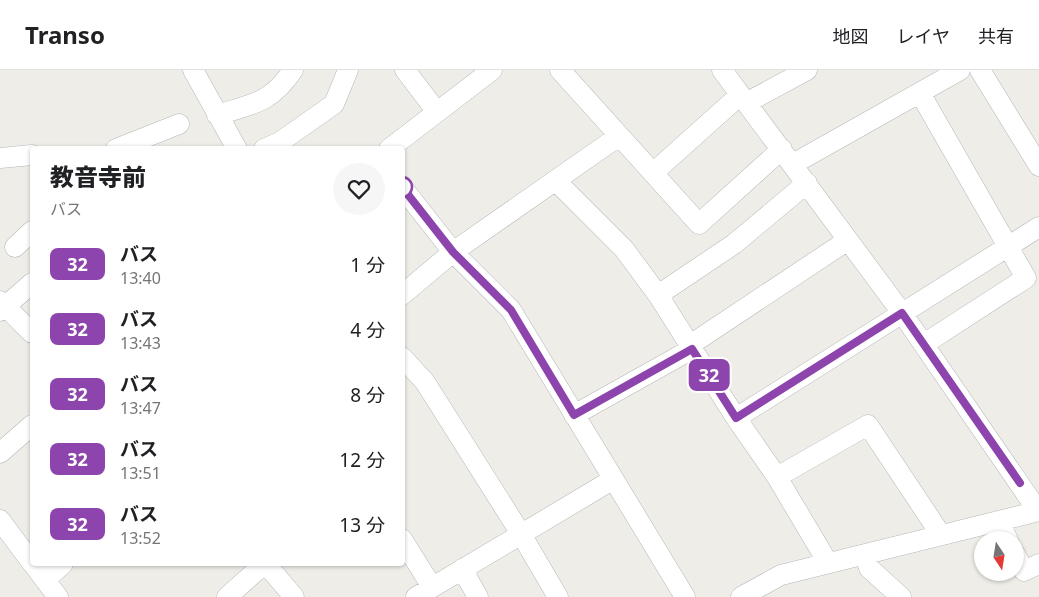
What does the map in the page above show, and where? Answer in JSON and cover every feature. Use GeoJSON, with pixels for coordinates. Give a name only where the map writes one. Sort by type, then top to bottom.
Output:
{"type":"FeatureCollection","features":[{"type":"Feature","properties":{"kind":"street"},"geometry":{"type":"LineString","coordinates":[[193,70],[235,146]]}},
{"type":"Feature","properties":{"kind":"street"},"geometry":{"type":"LineString","coordinates":[[271,146],[280,142],[334,104],[348,70]]}},
{"type":"Feature","properties":{"kind":"street"},"geometry":{"type":"LineString","coordinates":[[405,70],[437,112]]}},
{"type":"Feature","properties":{"kind":"street"},"geometry":{"type":"LineString","coordinates":[[394,146],[492,70]]}},
{"type":"Feature","properties":{"kind":"street"},"geometry":{"type":"LineString","coordinates":[[560,70],[699,224],[787,156],[920,92],[959,70]]}},
{"type":"Feature","properties":{"kind":"street"},"geometry":{"type":"LineString","coordinates":[[722,70],[902,313],[1038,511],[781,575],[770,590],[741,597]]}},
{"type":"Feature","properties":{"kind":"street"},"geometry":{"type":"LineString","coordinates":[[653,173],[743,99],[807,70]]}},
{"type":"Feature","properties":{"kind":"street"},"geometry":{"type":"LineString","coordinates":[[980,70],[1039,166]]}},
{"type":"Feature","properties":{"kind":"street"},"geometry":{"type":"LineString","coordinates":[[217,115],[268,99],[283,75]]}},
{"type":"Feature","properties":{"kind":"street"},"geometry":{"type":"LineString","coordinates":[[920,92],[1026,278],[924,344]]}},
{"type":"Feature","properties":{"kind":"street"},"geometry":{"type":"LineString","coordinates":[[124,146],[179,124]]}},
{"type":"Feature","properties":{"kind":"street"},"geometry":{"type":"LineString","coordinates":[[405,292],[453,252],[619,136]]}},
{"type":"Feature","properties":{"kind":"street"},"geometry":{"type":"LineString","coordinates":[[0,158],[30,155]]}},
{"type":"Feature","properties":{"kind":"street"},"geometry":{"type":"LineString","coordinates":[[556,181],[624,249],[658,295],[736,418],[777,477],[828,562]]}},
{"type":"Feature","properties":{"kind":"street"},"geometry":{"type":"LineString","coordinates":[[658,295],[734,244],[806,183]]}},
{"type":"Feature","properties":{"kind":"street"},"geometry":{"type":"LineString","coordinates":[[405,191],[453,252],[511,310],[612,480],[685,597]]}},
{"type":"Feature","properties":{"kind":"street"},"geometry":{"type":"LineString","coordinates":[[736,418],[1039,227]]}},
{"type":"Feature","properties":{"kind":"street"},"geometry":{"type":"LineString","coordinates":[[15,247],[30,234]]}},
{"type":"Feature","properties":{"kind":"street"},"geometry":{"type":"LineString","coordinates":[[574,415],[691,347],[848,240]]}},
{"type":"Feature","properties":{"kind":"street"},"geometry":{"type":"LineString","coordinates":[[30,285],[2,306],[30,331]]}},
{"type":"Feature","properties":{"kind":"street"},"geometry":{"type":"LineString","coordinates":[[405,360],[425,382],[522,534],[558,597]]}},
{"type":"Feature","properties":{"kind":"street"},"geometry":{"type":"LineString","coordinates":[[777,477],[868,425],[941,536]]}},
{"type":"Feature","properties":{"kind":"street"},"geometry":{"type":"LineString","coordinates":[[0,453],[30,427]]}},
{"type":"Feature","properties":{"kind":"street"},"geometry":{"type":"LineString","coordinates":[[405,547],[424,592],[612,480]]}},
{"type":"Feature","properties":{"kind":"street"},"geometry":{"type":"LineString","coordinates":[[0,520],[30,560]]}},
{"type":"Feature","properties":{"kind":"street"},"geometry":{"type":"LineString","coordinates":[[998,521],[1003,531]]}},
{"type":"Feature","properties":{"kind":"street"},"geometry":{"type":"LineString","coordinates":[[865,554],[869,568],[901,597]]}},
{"type":"Feature","properties":{"kind":"street"},"geometry":{"type":"LineString","coordinates":[[1024,571],[1039,564]]}},
{"type":"Feature","properties":{"kind":"street"},"geometry":{"type":"LineString","coordinates":[[34,566],[58,597]]}},
{"type":"Feature","properties":{"kind":"street"},"geometry":{"type":"LineString","coordinates":[[45,580],[61,566]]}},
{"type":"Feature","properties":{"kind":"street"},"geometry":{"type":"LineString","coordinates":[[227,597],[263,566]]}},
{"type":"Feature","properties":{"kind":"street"},"geometry":{"type":"LineString","coordinates":[[267,566],[294,597]]}},
{"type":"Feature","properties":{"kind":"street"},"geometry":{"type":"LineString","coordinates":[[462,570],[478,597]]}},
{"type":"Feature","properties":{"kind":"bus line","name":"32"},"geometry":{"type":"LineString","coordinates":[[405,191],[453,252],[511,310],[574,415],[692,349],[736,418],[902,313],[1020,483]]}}]}
